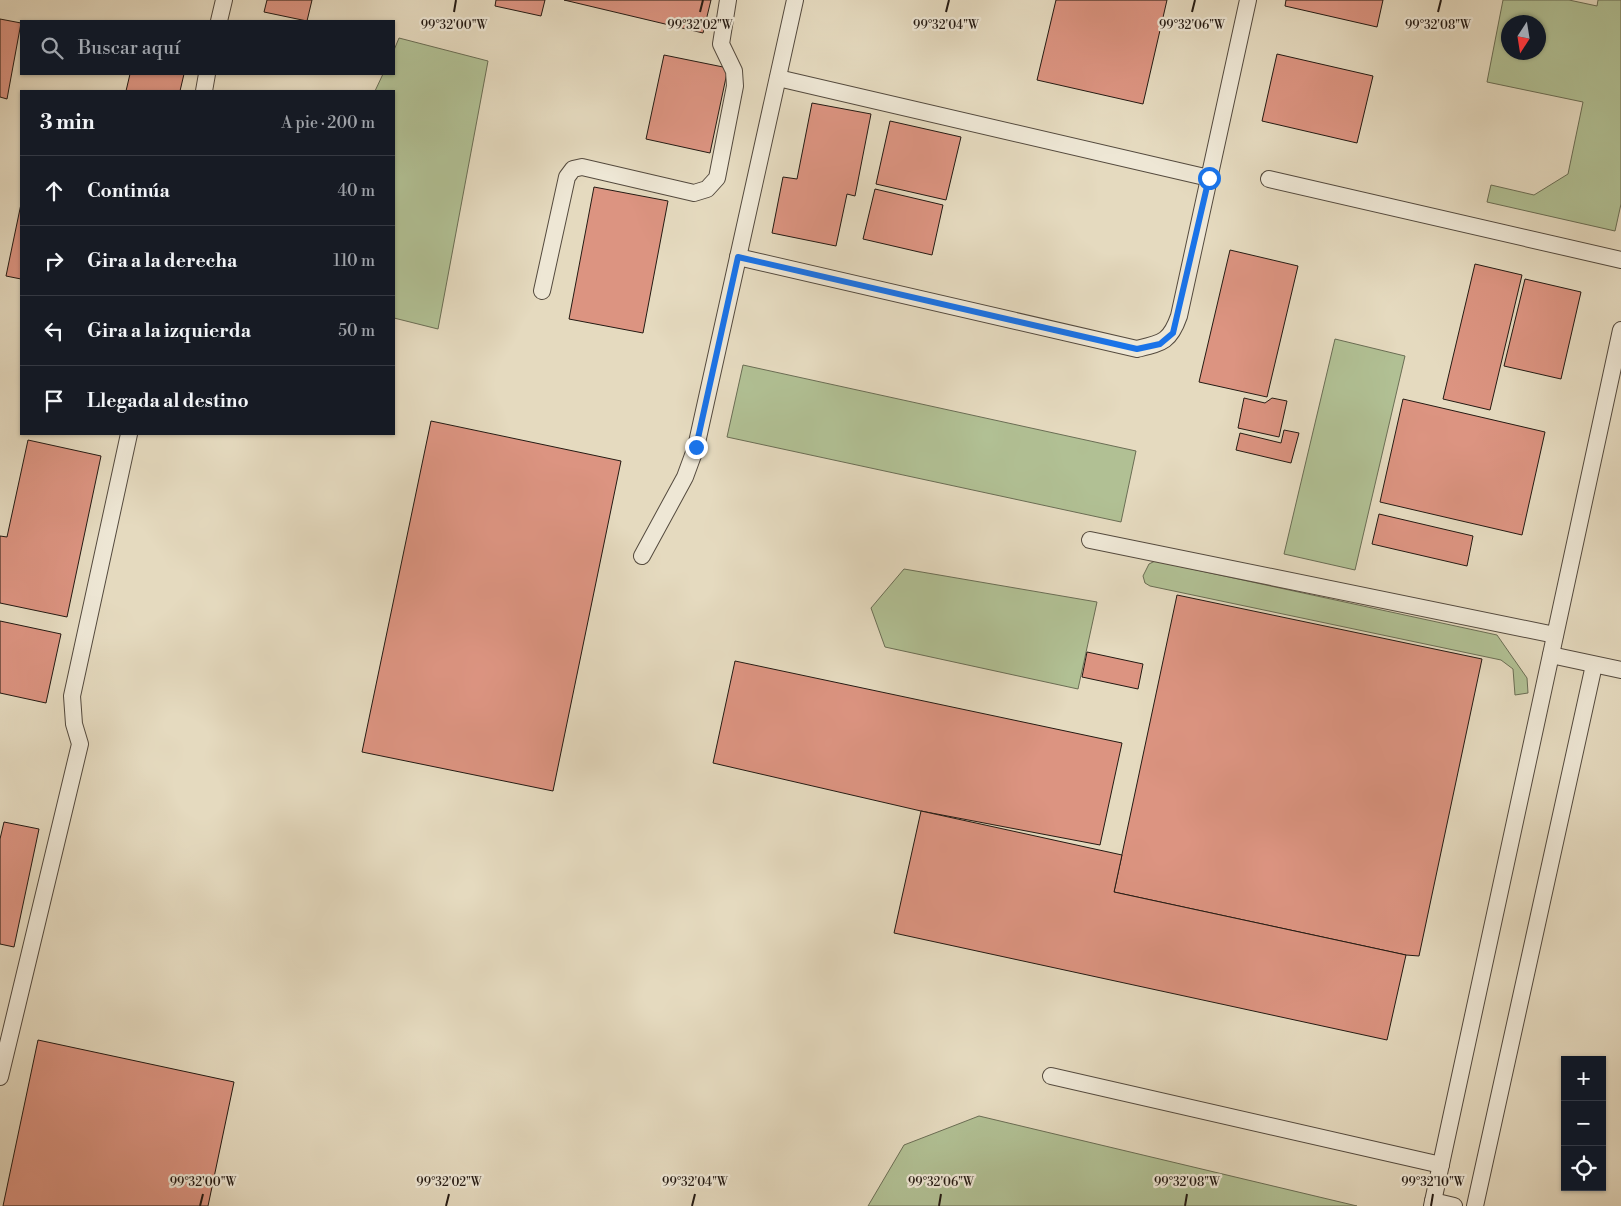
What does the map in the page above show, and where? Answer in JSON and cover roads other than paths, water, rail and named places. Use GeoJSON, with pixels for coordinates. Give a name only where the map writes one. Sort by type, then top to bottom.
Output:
{"type":"FeatureCollection","features":[{"type":"Feature","properties":{"kind":"lane"},"geometry":{"type":"LineString","coordinates":[[219,20],[224,0]]}},
{"type":"Feature","properties":{"kind":"lane"},"geometry":{"type":"LineString","coordinates":[[542,291],[568,177],[573,169],[582,167],[694,193],[707,189],[717,178],[735,86],[734,71],[721,44],[728,0]]}},
{"type":"Feature","properties":{"kind":"lane"},"geometry":{"type":"LineString","coordinates":[[642,556],[685,477],[696,447],[795,0]]}},
{"type":"Feature","properties":{"kind":"lane"},"geometry":{"type":"LineString","coordinates":[[738,257],[1137,349],[1160,344],[1173,333],[1248,0]]}},
{"type":"Feature","properties":{"kind":"lane"},"geometry":{"type":"LineString","coordinates":[[204,90],[208,75]]}},
{"type":"Feature","properties":{"kind":"lane"},"geometry":{"type":"LineString","coordinates":[[778,78],[1209,178]]}},
{"type":"Feature","properties":{"kind":"lane"},"geometry":{"type":"LineString","coordinates":[[1269,179],[1621,260]]}},
{"type":"Feature","properties":{"kind":"lane"},"geometry":{"type":"LineString","coordinates":[[1454,1206],[1433,1204],[1621,330]]}},
{"type":"Feature","properties":{"kind":"lane"},"geometry":{"type":"LineString","coordinates":[[0,1077],[80,744],[74,724],[72,696],[129,435]]}},
{"type":"Feature","properties":{"kind":"lane"},"geometry":{"type":"LineString","coordinates":[[1090,540],[1555,635]]}},
{"type":"Feature","properties":{"kind":"lane"},"geometry":{"type":"LineString","coordinates":[[1550,655],[1621,670]]}},
{"type":"Feature","properties":{"kind":"lane"},"geometry":{"type":"LineString","coordinates":[[1475,1206],[1594,665]]}},
{"type":"Feature","properties":{"kind":"lane"},"geometry":{"type":"LineString","coordinates":[[1051,1076],[1441,1165]]}}]}
